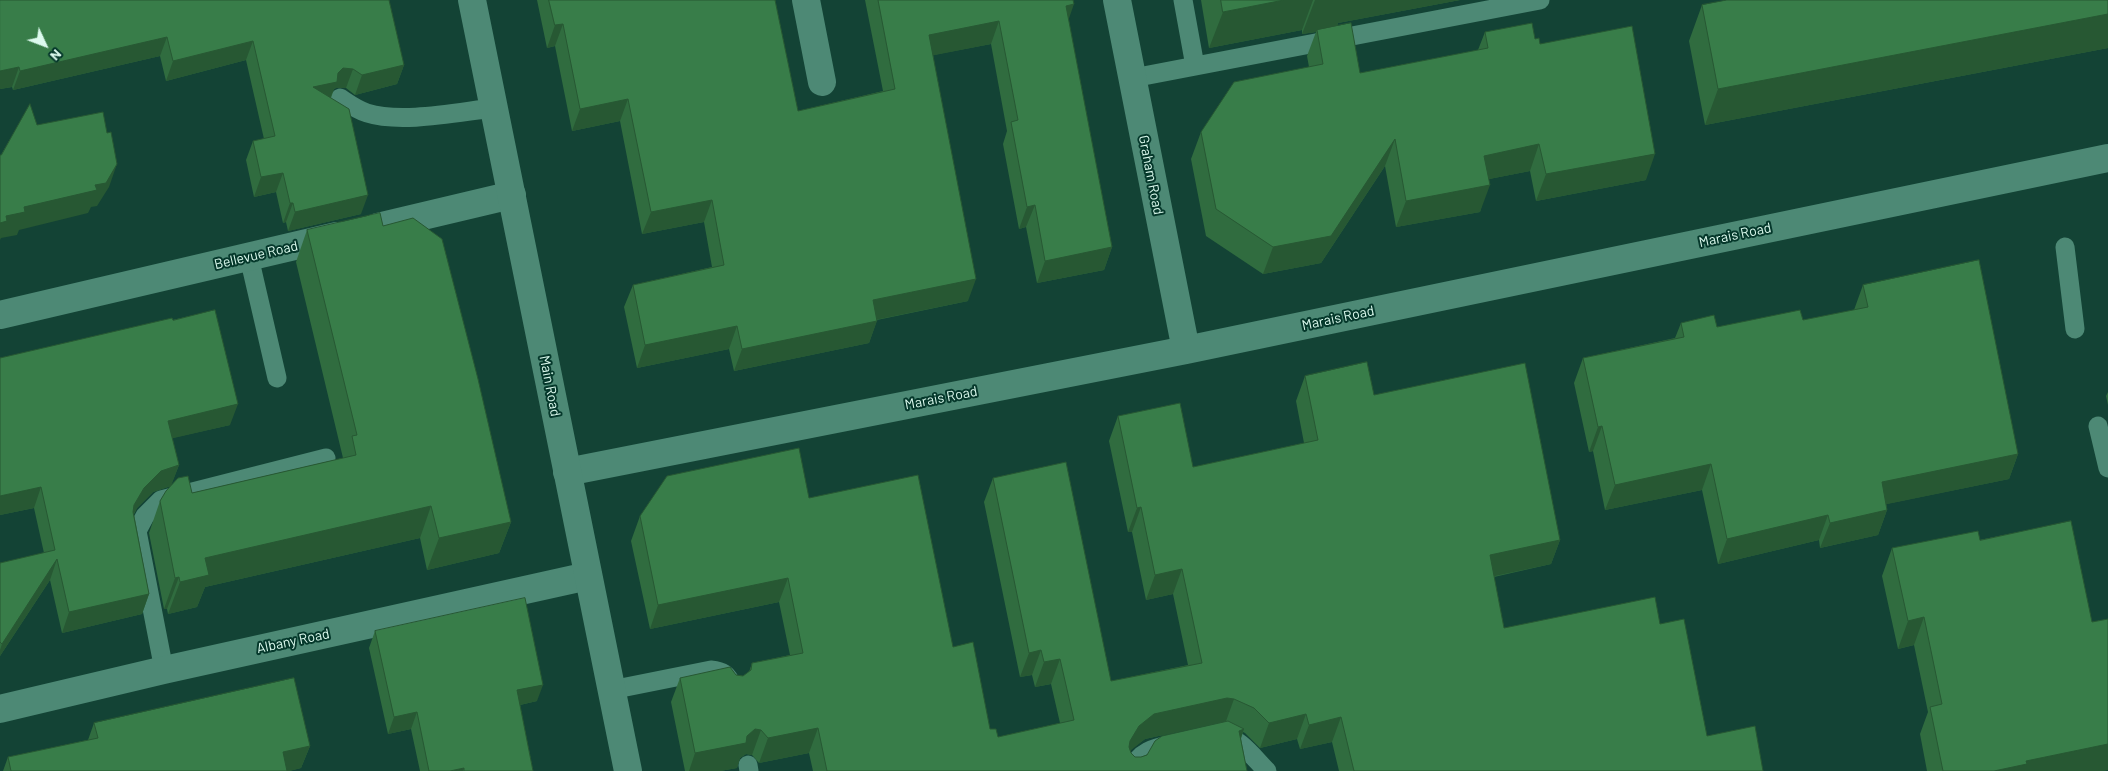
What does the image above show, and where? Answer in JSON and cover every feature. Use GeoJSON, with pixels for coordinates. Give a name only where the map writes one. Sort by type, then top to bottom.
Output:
{"type":"FeatureCollection","features":[{"type":"Feature","properties":{"kind":"street","name":"Main Road"},"geometry":{"type":"LineString","coordinates":[[472,0],[628,771]]}},
{"type":"Feature","properties":{"kind":"street"},"geometry":{"type":"LineString","coordinates":[[806,0],[822,82]]}},
{"type":"Feature","properties":{"kind":"street","name":"Graham Road"},"geometry":{"type":"LineString","coordinates":[[1117,0],[1186,350]]}},
{"type":"Feature","properties":{"kind":"street","name":"Marais Road"},"geometry":{"type":"LineString","coordinates":[[568,472],[1186,350],[2108,158]]}},
{"type":"Feature","properties":{"kind":"street","name":"Bellevue Road"},"geometry":{"type":"LineString","coordinates":[[0,315],[512,195]]}},
{"type":"Feature","properties":{"kind":"street","name":"Albany Road"},"geometry":{"type":"LineString","coordinates":[[0,709],[164,670],[588,576]]}},
{"type":"Feature","properties":{"kind":"lane"},"geometry":{"type":"LineString","coordinates":[[1183,0],[1195,66]]}},
{"type":"Feature","properties":{"kind":"lane"},"geometry":{"type":"LineString","coordinates":[[1133,78],[1540,0]]}},
{"type":"Feature","properties":{"kind":"lane"},"geometry":{"type":"LineString","coordinates":[[340,98],[354,108],[369,114],[401,118],[494,108]]}},
{"type":"Feature","properties":{"kind":"lane"},"geometry":{"type":"LineString","coordinates":[[2065,248],[2075,329]]}},
{"type":"Feature","properties":{"kind":"lane"},"geometry":{"type":"LineString","coordinates":[[249,257],[277,378]]}},
{"type":"Feature","properties":{"kind":"lane"},"geometry":{"type":"LineString","coordinates":[[2098,426],[2108,468]]}},
{"type":"Feature","properties":{"kind":"lane"},"geometry":{"type":"LineString","coordinates":[[164,670],[137,531],[144,516],[161,500],[326,458]]}},
{"type":"Feature","properties":{"kind":"lane"},"geometry":{"type":"LineString","coordinates":[[611,690],[711,670],[720,671],[727,675],[732,690]]}},
{"type":"Feature","properties":{"kind":"lane"},"geometry":{"type":"LineString","coordinates":[[1131,771],[1137,759],[1148,750],[1220,734],[1234,739],[1267,771]]}},
{"type":"Feature","properties":{"kind":"building"},"geometry":{"type":"Polygon","coordinates":[[[0,0],[389,0],[404,65],[362,75],[353,69],[343,68],[338,73],[337,82],[313,87],[349,109],[368,195],[295,212],[293,203],[290,203],[283,173],[261,177],[253,141],[275,136],[253,41],[173,61],[167,37],[20,71],[19,67],[0,71],[0,0]]]}},
{"type":"Feature","properties":{"kind":"building"},"geometry":{"type":"Polygon","coordinates":[[[549,0],[775,0],[798,111],[895,89],[878,0],[1073,0],[1074,4],[1066,6],[1112,247],[1045,261],[1035,205],[1027,207],[1011,122],[1018,120],[999,21],[929,35],[976,279],[873,300],[877,321],[742,349],[737,326],[645,345],[633,285],[724,265],[712,200],[651,212],[628,99],[580,109],[563,24],[555,25],[549,0]]]}},
{"type":"Feature","properties":{"kind":"building"},"geometry":{"type":"Polygon","coordinates":[[[1221,0],[1284,0],[1223,12],[1221,0]]]}},
{"type":"Feature","properties":{"kind":"building"},"geometry":{"type":"Polygon","coordinates":[[[1727,0],[2108,0],[2108,14],[1718,89],[1702,5],[1727,0]]]}},
{"type":"Feature","properties":{"kind":"building"},"geometry":{"type":"Polygon","coordinates":[[[1351,23],[1360,73],[1488,48],[1485,32],[1532,23],[1535,39],[1539,38],[1540,44],[1632,26],[1655,154],[1546,174],[1539,144],[1484,156],[1490,185],[1406,201],[1395,139],[1331,236],[1273,247],[1216,209],[1201,132],[1234,82],[1323,64],[1317,30],[1351,23]]]}},
{"type":"Feature","properties":{"kind":"building"},"geometry":{"type":"Polygon","coordinates":[[[30,104],[37,125],[103,112],[107,133],[111,132],[117,164],[106,183],[95,185],[97,190],[24,207],[25,212],[6,216],[7,221],[0,223],[0,155],[30,104]]]}},
{"type":"Feature","properties":{"kind":"building"},"geometry":{"type":"Polygon","coordinates":[[[380,213],[383,226],[413,218],[442,239],[478,379],[511,522],[439,538],[431,506],[205,558],[209,575],[180,582],[179,577],[175,578],[160,501],[178,478],[188,476],[192,493],[356,455],[352,436],[357,435],[307,230],[380,213]]]}},
{"type":"Feature","properties":{"kind":"building"},"geometry":{"type":"Polygon","coordinates":[[[1979,260],[2018,454],[1882,482],[1887,510],[1830,523],[1828,515],[1727,539],[1711,464],[1615,485],[1602,426],[1598,427],[1583,358],[1684,337],[1681,323],[1714,315],[1717,327],[1800,310],[1803,320],[1868,307],[1863,285],[1979,260]]]}},
{"type":"Feature","properties":{"kind":"building"},"geometry":{"type":"Polygon","coordinates":[[[215,310],[238,404],[168,421],[179,465],[161,471],[144,488],[134,505],[133,512],[149,594],[69,612],[57,559],[2,644],[0,642],[0,563],[55,550],[41,487],[0,496],[0,358],[172,318],[173,320],[215,310]]]}},
{"type":"Feature","properties":{"kind":"building"},"geometry":{"type":"Polygon","coordinates":[[[1367,362],[1374,395],[1525,363],[1560,540],[1490,555],[1504,628],[1655,597],[1660,624],[1684,619],[1707,736],[1755,726],[1763,771],[1354,771],[1341,717],[1309,725],[1306,714],[1269,723],[1254,708],[1227,698],[1154,714],[1139,726],[1130,741],[1129,747],[1135,757],[1141,757],[1147,755],[1155,741],[1162,736],[1228,721],[1244,729],[1239,731],[1247,771],[827,771],[818,728],[768,738],[761,730],[755,729],[747,736],[746,743],[695,753],[680,678],[730,667],[736,675],[743,676],[751,670],[752,663],[803,653],[788,578],[658,605],[640,516],[667,476],[799,448],[809,498],[918,475],[953,647],[973,642],[990,729],[996,729],[998,737],[1074,720],[1060,659],[1044,662],[1041,650],[1029,653],[993,478],[1066,462],[1111,681],[1202,663],[1182,569],[1155,575],[1141,507],[1137,508],[1118,416],[1180,403],[1193,467],[1318,440],[1305,376],[1367,362]]]}},
{"type":"Feature","properties":{"kind":"building"},"geometry":{"type":"Polygon","coordinates":[[[2071,521],[2092,622],[2108,619],[2108,744],[2026,761],[2027,764],[1994,771],[1943,771],[1930,707],[1942,704],[1924,617],[1908,621],[1892,548],[1978,531],[1980,540],[2071,521]]]}},
{"type":"Feature","properties":{"kind":"building"},"geometry":{"type":"Polygon","coordinates":[[[525,598],[543,685],[517,690],[533,771],[464,771],[464,768],[450,771],[429,771],[417,712],[394,717],[375,631],[525,598]]]}},
{"type":"Feature","properties":{"kind":"building"},"geometry":{"type":"Polygon","coordinates":[[[294,678],[310,746],[283,752],[287,771],[11,771],[8,757],[98,738],[94,723],[294,678]]]}}]}
